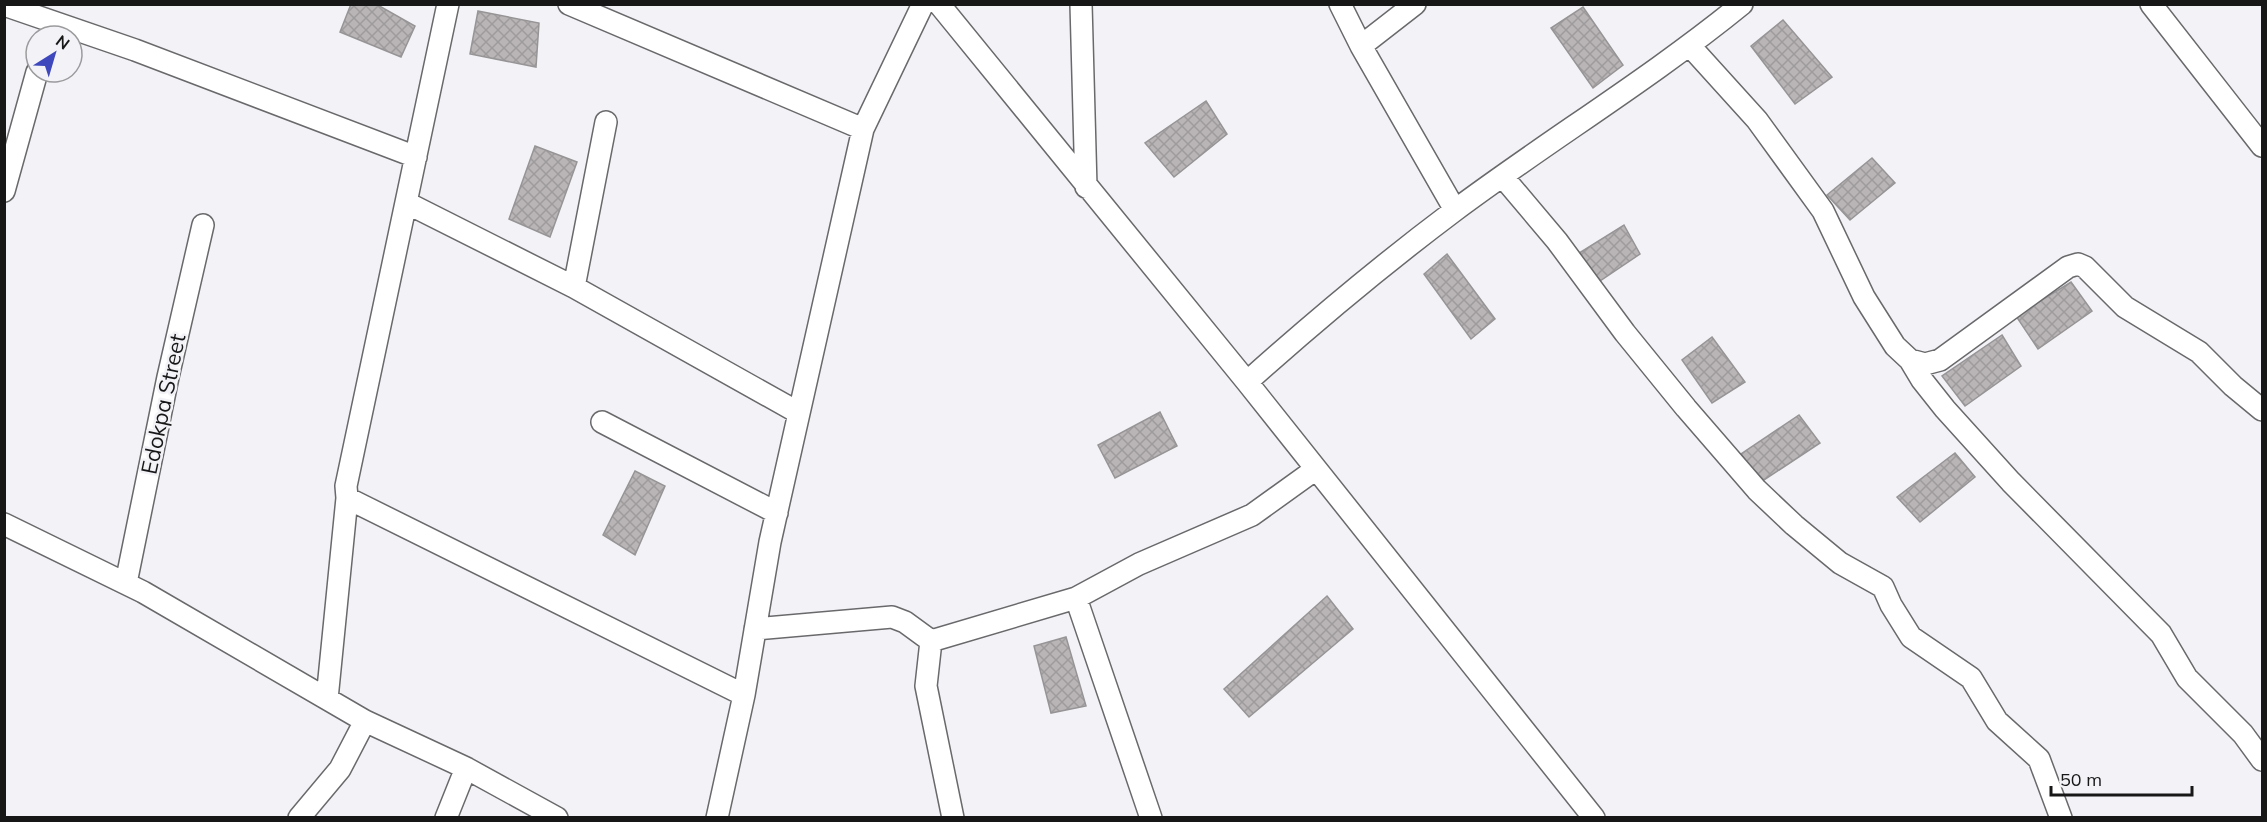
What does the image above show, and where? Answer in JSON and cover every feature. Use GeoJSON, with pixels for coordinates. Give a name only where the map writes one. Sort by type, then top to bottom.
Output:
{"type":"FeatureCollection","features":[{"type":"Feature","properties":{"kind":"street"},"geometry":{"type":"LineString","coordinates":[[327,699],[347,498],[346,486],[448,4]]}},
{"type":"Feature","properties":{"kind":"street"},"geometry":{"type":"LineString","coordinates":[[569,4],[863,129]]}},
{"type":"Feature","properties":{"kind":"street"},"geometry":{"type":"LineString","coordinates":[[717,818],[744,695],[777,513],[863,129],[923,4]]}},
{"type":"Feature","properties":{"kind":"street"},"geometry":{"type":"LineString","coordinates":[[939,4],[1247,382],[1594,818]]}},
{"type":"Feature","properties":{"kind":"street"},"geometry":{"type":"LineString","coordinates":[[1081,4],[1086,187]]}},
{"type":"Feature","properties":{"kind":"street"},"geometry":{"type":"LineString","coordinates":[[1340,4],[1455,210]]}},
{"type":"Feature","properties":{"kind":"street"},"geometry":{"type":"LineString","coordinates":[[1361,45],[1415,4]]}},
{"type":"Feature","properties":{"kind":"street"},"geometry":{"type":"LineString","coordinates":[[1247,382],[1327,310],[1455,210],[1690,46],[1742,4]]}},
{"type":"Feature","properties":{"kind":"street"},"geometry":{"type":"LineString","coordinates":[[2151,4],[2262,146]]}},
{"type":"Feature","properties":{"kind":"street"},"geometry":{"type":"LineString","coordinates":[[4,5],[40,24]]}},
{"type":"Feature","properties":{"kind":"street"},"geometry":{"type":"LineString","coordinates":[[84,38],[135,50],[416,157]]}},
{"type":"Feature","properties":{"kind":"street"},"geometry":{"type":"LineString","coordinates":[[1690,46],[1757,120],[1823,211],[1864,297],[1894,346],[1910,360],[1922,380],[1945,409],[2011,482],[2161,634],[2187,678],[2243,734],[2262,760]]}},
{"type":"Feature","properties":{"kind":"street"},"geometry":{"type":"LineString","coordinates":[[4,190],[34,84]]}},
{"type":"Feature","properties":{"kind":"street"},"geometry":{"type":"LineString","coordinates":[[574,287],[606,122]]}},
{"type":"Feature","properties":{"kind":"street"},"geometry":{"type":"LineString","coordinates":[[1503,177],[1557,241],[1625,333],[1757,490],[1794,525],[1840,562],[1883,587],[1891,605],[1911,637],[1971,678],[1996,721],[2039,759],[2061,818]]}},
{"type":"Feature","properties":{"kind":"street"},"geometry":{"type":"LineString","coordinates":[[407,203],[574,287],[799,413]]}},
{"type":"Feature","properties":{"kind":"street","name":"Edokpa Street"},"geometry":{"type":"LineString","coordinates":[[126,583],[168,377],[203,225]]}},
{"type":"Feature","properties":{"kind":"street"},"geometry":{"type":"LineString","coordinates":[[1910,360],[1925,363],[1940,360],[2068,267],[2078,264],[2085,267],[2125,307],[2199,352],[2262,410]]}},
{"type":"Feature","properties":{"kind":"street"},"geometry":{"type":"LineString","coordinates":[[602,422],[777,513]]}},
{"type":"Feature","properties":{"kind":"street"},"geometry":{"type":"LineString","coordinates":[[931,641],[1076,598],[1139,564],[1252,515],[1316,469]]}},
{"type":"Feature","properties":{"kind":"street"},"geometry":{"type":"LineString","coordinates":[[347,498],[744,695]]}},
{"type":"Feature","properties":{"kind":"street"},"geometry":{"type":"LineString","coordinates":[[4,524],[126,583],[365,721],[466,768],[558,818]]}},
{"type":"Feature","properties":{"kind":"street"},"geometry":{"type":"LineString","coordinates":[[1076,598],[1151,818]]}},
{"type":"Feature","properties":{"kind":"street"},"geometry":{"type":"LineString","coordinates":[[755,629],[892,617],[905,622],[931,641]]}},
{"type":"Feature","properties":{"kind":"street"},"geometry":{"type":"LineString","coordinates":[[931,641],[926,686],[953,818]]}},
{"type":"Feature","properties":{"kind":"street"},"geometry":{"type":"LineString","coordinates":[[299,818],[340,769],[365,721]]}},
{"type":"Feature","properties":{"kind":"street"},"geometry":{"type":"LineString","coordinates":[[446,818],[466,768]]}},
{"type":"Feature","properties":{"kind":"building"},"geometry":{"type":"Polygon","coordinates":[[[351,4],[376,4],[415,26],[401,57],[340,32],[351,4]]]}},
{"type":"Feature","properties":{"kind":"building"},"geometry":{"type":"Polygon","coordinates":[[[1583,7],[1623,65],[1593,88],[1551,28],[1583,7]]]}},
{"type":"Feature","properties":{"kind":"building"},"geometry":{"type":"Polygon","coordinates":[[[478,11],[539,23],[536,67],[470,54],[478,11]]]}},
{"type":"Feature","properties":{"kind":"building"},"geometry":{"type":"Polygon","coordinates":[[[1783,20],[1832,77],[1795,104],[1751,46],[1783,20]]]}},
{"type":"Feature","properties":{"kind":"building"},"geometry":{"type":"Polygon","coordinates":[[[1206,101],[1227,134],[1174,177],[1145,143],[1206,101]]]}},
{"type":"Feature","properties":{"kind":"building"},"geometry":{"type":"Polygon","coordinates":[[[535,146],[577,162],[550,237],[509,219],[535,146]]]}},
{"type":"Feature","properties":{"kind":"building"},"geometry":{"type":"Polygon","coordinates":[[[1872,158],[1895,183],[1850,220],[1827,195],[1872,158]]]}},
{"type":"Feature","properties":{"kind":"building"},"geometry":{"type":"Polygon","coordinates":[[[1624,225],[1640,254],[1597,283],[1576,255],[1624,225]]]}},
{"type":"Feature","properties":{"kind":"building"},"geometry":{"type":"Polygon","coordinates":[[[1447,254],[1495,319],[1471,339],[1424,274],[1447,254]]]}},
{"type":"Feature","properties":{"kind":"building"},"geometry":{"type":"Polygon","coordinates":[[[2071,282],[2092,311],[2038,349],[2016,316],[2071,282]]]}},
{"type":"Feature","properties":{"kind":"building"},"geometry":{"type":"Polygon","coordinates":[[[2002,335],[2021,366],[1965,406],[1942,376],[2002,335]]]}},
{"type":"Feature","properties":{"kind":"building"},"geometry":{"type":"Polygon","coordinates":[[[1712,337],[1745,382],[1712,403],[1682,360],[1712,337]]]}},
{"type":"Feature","properties":{"kind":"building"},"geometry":{"type":"Polygon","coordinates":[[[1160,412],[1177,446],[1115,478],[1098,445],[1160,412]]]}},
{"type":"Feature","properties":{"kind":"building"},"geometry":{"type":"Polygon","coordinates":[[[1799,415],[1820,443],[1761,482],[1741,454],[1799,415]]]}},
{"type":"Feature","properties":{"kind":"building"},"geometry":{"type":"Polygon","coordinates":[[[1955,453],[1975,477],[1920,522],[1897,497],[1955,453]]]}},
{"type":"Feature","properties":{"kind":"building"},"geometry":{"type":"Polygon","coordinates":[[[635,471],[665,486],[635,555],[603,535],[635,471]]]}},
{"type":"Feature","properties":{"kind":"building"},"geometry":{"type":"Polygon","coordinates":[[[1327,596],[1353,629],[1249,717],[1224,689],[1327,596]]]}},
{"type":"Feature","properties":{"kind":"building"},"geometry":{"type":"Polygon","coordinates":[[[1066,637],[1086,706],[1051,713],[1034,646],[1066,637]]]}}]}
